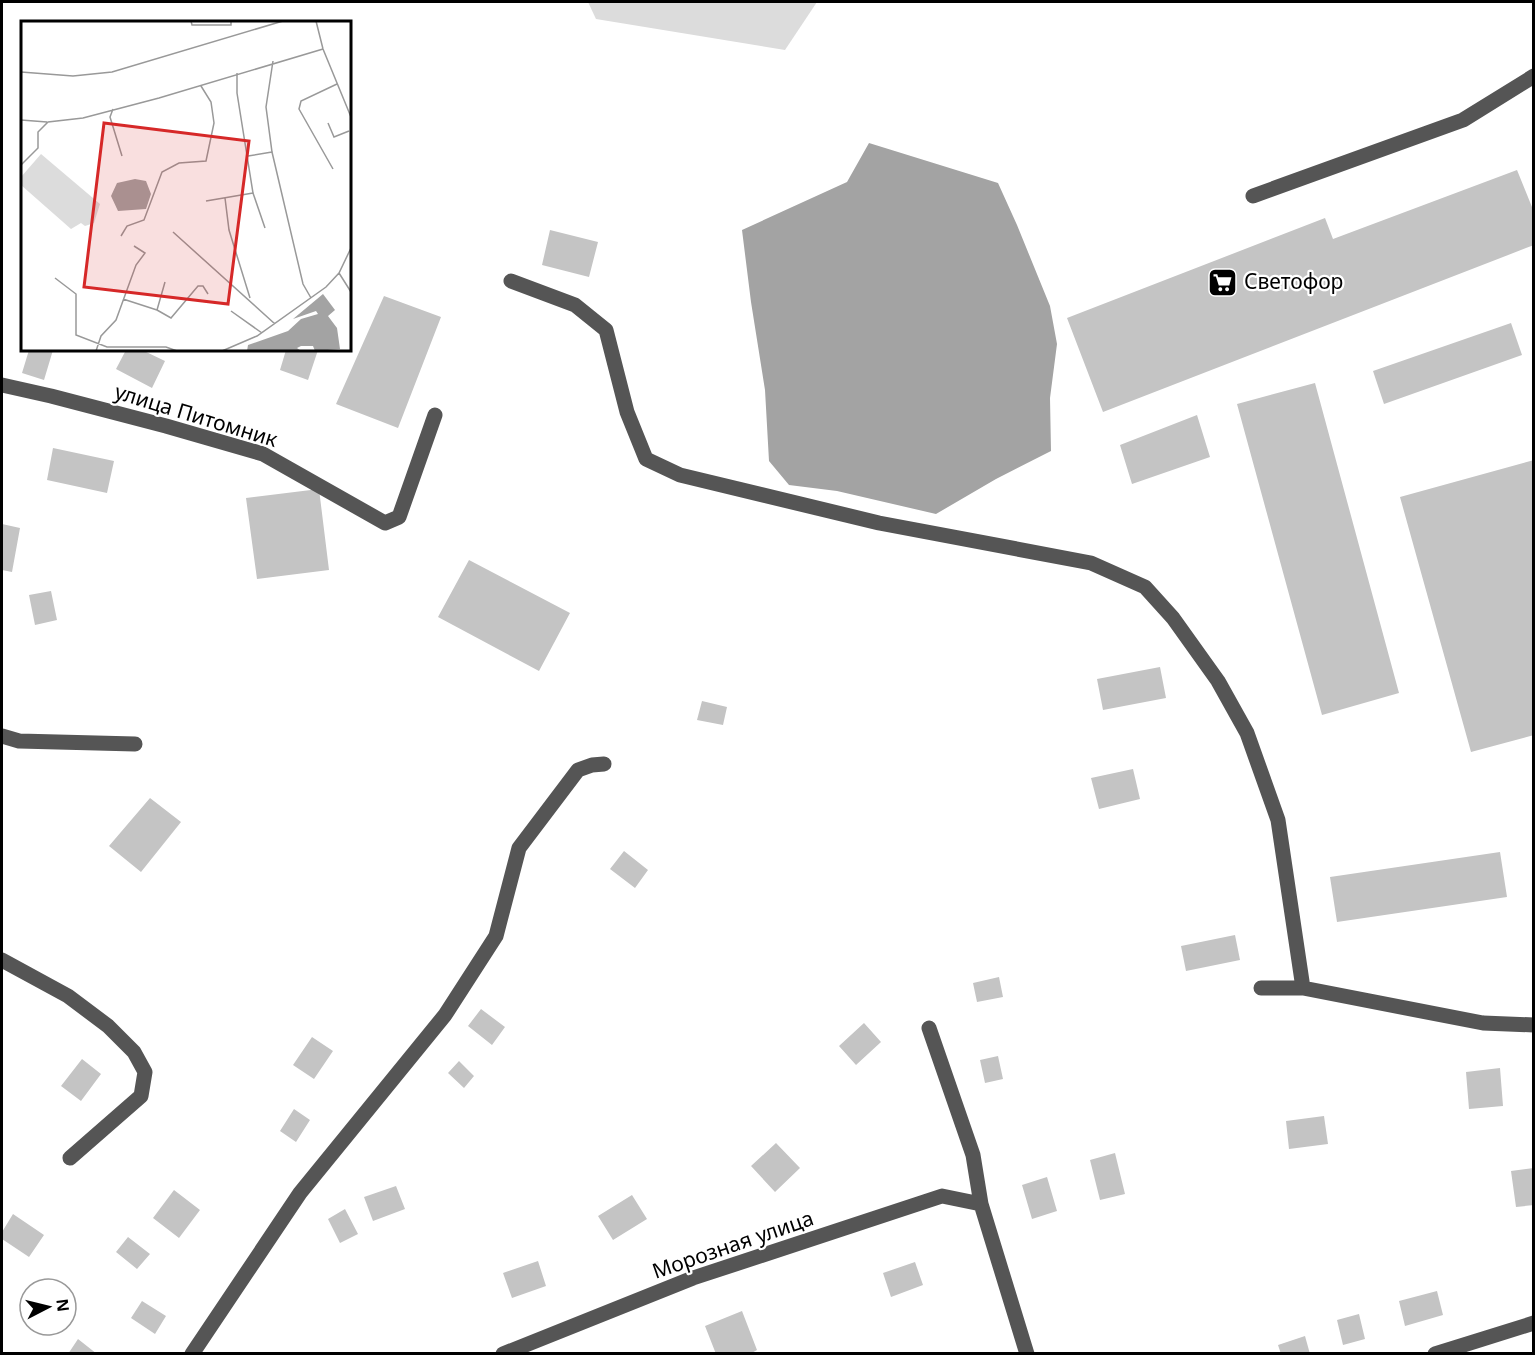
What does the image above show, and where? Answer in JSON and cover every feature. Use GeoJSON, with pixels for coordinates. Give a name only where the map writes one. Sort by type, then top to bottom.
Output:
{"type":"FeatureCollection","features":[{"type":"Feature","properties":{"kind":"street"},"geometry":{"type":"LineString","coordinates":[[1253,196],[1463,120],[1533,76]]}},
{"type":"Feature","properties":{"kind":"street"},"geometry":{"type":"LineString","coordinates":[[511,281],[575,305],[606,330],[627,412],[646,459],[680,475],[879,523],[1091,563],[1145,587],[1173,618],[1218,681],[1247,733],[1278,820],[1303,988]]}},
{"type":"Feature","properties":{"kind":"street","name":"улица Питомник"},"geometry":{"type":"LineString","coordinates":[[2,385],[120,414],[263,454],[385,523],[399,518],[435,415]]}},
{"type":"Feature","properties":{"kind":"street"},"geometry":{"type":"LineString","coordinates":[[2,736],[20,741],[135,744]]}},
{"type":"Feature","properties":{"kind":"street"},"geometry":{"type":"LineString","coordinates":[[192,1353],[300,1193],[445,1015],[490,946],[496,936],[519,848],[578,770],[604,764]]}},
{"type":"Feature","properties":{"kind":"street"},"geometry":{"type":"LineString","coordinates":[[2,960],[68,996],[108,1026],[134,1052],[145,1072],[141,1096],[70,1158]]}},
{"type":"Feature","properties":{"kind":"street"},"geometry":{"type":"LineString","coordinates":[[1262,988],[1303,988],[1483,1023],[1533,1025]]}},
{"type":"Feature","properties":{"kind":"street"},"geometry":{"type":"LineString","coordinates":[[929,1028],[973,1155],[981,1204],[1027,1353]]}},
{"type":"Feature","properties":{"kind":"street","name":"Морозная улица"},"geometry":{"type":"LineString","coordinates":[[503,1353],[693,1278],[942,1196],[981,1204]]}},
{"type":"Feature","properties":{"kind":"street"},"geometry":{"type":"LineString","coordinates":[[1435,1353],[1533,1323]]}},
{"type":"Feature","properties":{"kind":"shaded area"},"geometry":{"type":"Polygon","coordinates":[[[588,2],[817,2],[785,50],[596,19],[588,2]]]}},
{"type":"Feature","properties":{"kind":"shaded area"},"geometry":{"type":"Polygon","coordinates":[[[869,143],[998,183],[1050,306],[1057,344],[1050,398],[1051,451],[996,479],[936,514],[837,491],[789,485],[769,461],[765,390],[742,230],[847,182],[869,143]]]}},
{"type":"Feature","properties":{"kind":"building"},"geometry":{"type":"Polygon","coordinates":[[[1517,170],[1534,212],[1534,245],[1103,412],[1067,318],[1325,218],[1333,239],[1517,170]]]}},
{"type":"Feature","properties":{"kind":"building"},"geometry":{"type":"Polygon","coordinates":[[[550,230],[598,242],[589,277],[542,265],[550,230]]]}},
{"type":"Feature","properties":{"kind":"building"},"geometry":{"type":"Polygon","coordinates":[[[384,296],[441,317],[398,428],[336,404],[384,296]]]}},
{"type":"Feature","properties":{"kind":"building"},"geometry":{"type":"Polygon","coordinates":[[[1511,323],[1522,355],[1384,404],[1373,371],[1511,323]]]}},
{"type":"Feature","properties":{"kind":"building"},"geometry":{"type":"Polygon","coordinates":[[[29,351],[53,351],[44,380],[22,373],[29,351]]]}},
{"type":"Feature","properties":{"kind":"building"},"geometry":{"type":"Polygon","coordinates":[[[125,351],[144,351],[165,361],[152,388],[116,369],[125,351]]]}},
{"type":"Feature","properties":{"kind":"building"},"geometry":{"type":"Polygon","coordinates":[[[286,351],[318,351],[308,380],[280,370],[286,351]]]}},
{"type":"Feature","properties":{"kind":"building"},"geometry":{"type":"Polygon","coordinates":[[[1315,383],[1399,693],[1322,715],[1237,404],[1315,383]]]}},
{"type":"Feature","properties":{"kind":"building"},"geometry":{"type":"Polygon","coordinates":[[[1197,415],[1210,457],[1132,484],[1120,445],[1197,415]]]}},
{"type":"Feature","properties":{"kind":"building"},"geometry":{"type":"Polygon","coordinates":[[[53,448],[114,461],[107,493],[47,480],[53,448]]]}},
{"type":"Feature","properties":{"kind":"building"},"geometry":{"type":"Polygon","coordinates":[[[1534,460],[1534,735],[1471,752],[1400,497],[1534,460]]]}},
{"type":"Feature","properties":{"kind":"building"},"geometry":{"type":"Polygon","coordinates":[[[319,489],[329,570],[257,579],[246,498],[319,489]]]}},
{"type":"Feature","properties":{"kind":"building"},"geometry":{"type":"Polygon","coordinates":[[[2,524],[20,528],[12,572],[2,570],[2,524]]]}},
{"type":"Feature","properties":{"kind":"building"},"geometry":{"type":"Polygon","coordinates":[[[469,560],[570,613],[539,671],[438,617],[469,560]]]}},
{"type":"Feature","properties":{"kind":"building"},"geometry":{"type":"Polygon","coordinates":[[[51,591],[57,620],[35,625],[29,595],[51,591]]]}},
{"type":"Feature","properties":{"kind":"building"},"geometry":{"type":"Polygon","coordinates":[[[1160,667],[1166,698],[1103,710],[1097,679],[1160,667]]]}},
{"type":"Feature","properties":{"kind":"building"},"geometry":{"type":"Polygon","coordinates":[[[702,701],[727,707],[723,725],[697,720],[702,701]]]}},
{"type":"Feature","properties":{"kind":"building"},"geometry":{"type":"Polygon","coordinates":[[[1133,769],[1140,799],[1099,809],[1091,778],[1133,769]]]}},
{"type":"Feature","properties":{"kind":"building"},"geometry":{"type":"Polygon","coordinates":[[[150,798],[181,822],[141,872],[109,846],[150,798]]]}},
{"type":"Feature","properties":{"kind":"building"},"geometry":{"type":"Polygon","coordinates":[[[624,851],[648,870],[635,888],[610,869],[624,851]]]}},
{"type":"Feature","properties":{"kind":"building"},"geometry":{"type":"Polygon","coordinates":[[[1500,852],[1507,897],[1337,922],[1330,877],[1500,852]]]}},
{"type":"Feature","properties":{"kind":"building"},"geometry":{"type":"Polygon","coordinates":[[[1235,935],[1240,960],[1186,971],[1181,946],[1235,935]]]}},
{"type":"Feature","properties":{"kind":"building"},"geometry":{"type":"Polygon","coordinates":[[[999,977],[1003,997],[977,1002],[973,983],[999,977]]]}},
{"type":"Feature","properties":{"kind":"building"},"geometry":{"type":"Polygon","coordinates":[[[481,1009],[505,1027],[492,1045],[468,1026],[481,1009]]]}},
{"type":"Feature","properties":{"kind":"building"},"geometry":{"type":"Polygon","coordinates":[[[864,1023],[881,1042],[856,1065],[839,1046],[864,1023]]]}},
{"type":"Feature","properties":{"kind":"building"},"geometry":{"type":"Polygon","coordinates":[[[312,1037],[333,1051],[314,1079],[293,1065],[312,1037]]]}},
{"type":"Feature","properties":{"kind":"building"},"geometry":{"type":"Polygon","coordinates":[[[998,1056],[1003,1079],[985,1083],[980,1060],[998,1056]]]}},
{"type":"Feature","properties":{"kind":"building"},"geometry":{"type":"Polygon","coordinates":[[[82,1059],[101,1074],[81,1101],[61,1086],[82,1059]]]}},
{"type":"Feature","properties":{"kind":"building"},"geometry":{"type":"Polygon","coordinates":[[[459,1061],[474,1076],[464,1088],[448,1073],[459,1061]]]}},
{"type":"Feature","properties":{"kind":"building"},"geometry":{"type":"Polygon","coordinates":[[[1500,1068],[1503,1106],[1469,1109],[1466,1072],[1500,1068]]]}},
{"type":"Feature","properties":{"kind":"building"},"geometry":{"type":"Polygon","coordinates":[[[294,1109],[310,1120],[296,1142],[280,1131],[294,1109]]]}},
{"type":"Feature","properties":{"kind":"building"},"geometry":{"type":"Polygon","coordinates":[[[1324,1116],[1328,1144],[1289,1149],[1286,1121],[1324,1116]]]}},
{"type":"Feature","properties":{"kind":"building"},"geometry":{"type":"Polygon","coordinates":[[[776,1143],[800,1168],[775,1192],[751,1166],[776,1143]]]}},
{"type":"Feature","properties":{"kind":"building"},"geometry":{"type":"Polygon","coordinates":[[[1115,1153],[1125,1194],[1100,1200],[1090,1160],[1115,1153]]]}},
{"type":"Feature","properties":{"kind":"building"},"geometry":{"type":"Polygon","coordinates":[[[1534,1168],[1534,1205],[1516,1207],[1511,1171],[1534,1168]]]}},
{"type":"Feature","properties":{"kind":"building"},"geometry":{"type":"Polygon","coordinates":[[[1047,1177],[1057,1211],[1032,1219],[1022,1185],[1047,1177]]]}},
{"type":"Feature","properties":{"kind":"building"},"geometry":{"type":"Polygon","coordinates":[[[396,1186],[405,1209],[373,1221],[364,1197],[396,1186]]]}},
{"type":"Feature","properties":{"kind":"building"},"geometry":{"type":"Polygon","coordinates":[[[174,1190],[200,1210],[179,1238],[153,1218],[174,1190]]]}},
{"type":"Feature","properties":{"kind":"building"},"geometry":{"type":"Polygon","coordinates":[[[632,1195],[647,1219],[613,1240],[598,1216],[632,1195]]]}},
{"type":"Feature","properties":{"kind":"building"},"geometry":{"type":"Polygon","coordinates":[[[345,1209],[358,1234],[340,1243],[328,1219],[345,1209]]]}},
{"type":"Feature","properties":{"kind":"building"},"geometry":{"type":"Polygon","coordinates":[[[13,1214],[44,1235],[29,1257],[2,1239],[2,1232],[13,1214]]]}},
{"type":"Feature","properties":{"kind":"building"},"geometry":{"type":"Polygon","coordinates":[[[128,1237],[150,1254],[137,1269],[116,1252],[128,1237]]]}},
{"type":"Feature","properties":{"kind":"building"},"geometry":{"type":"Polygon","coordinates":[[[538,1261],[546,1286],[512,1298],[503,1273],[538,1261]]]}},
{"type":"Feature","properties":{"kind":"building"},"geometry":{"type":"Polygon","coordinates":[[[915,1262],[923,1285],[891,1297],[883,1273],[915,1262]]]}},
{"type":"Feature","properties":{"kind":"building"},"geometry":{"type":"Polygon","coordinates":[[[1437,1291],[1443,1315],[1405,1326],[1399,1301],[1437,1291]]]}},
{"type":"Feature","properties":{"kind":"building"},"geometry":{"type":"Polygon","coordinates":[[[142,1301],[166,1316],[155,1334],[131,1318],[142,1301]]]}},
{"type":"Feature","properties":{"kind":"building"},"geometry":{"type":"Polygon","coordinates":[[[742,1311],[757,1350],[750,1354],[716,1354],[705,1326],[742,1311]]]}},
{"type":"Feature","properties":{"kind":"building"},"geometry":{"type":"Polygon","coordinates":[[[1359,1314],[1365,1339],[1343,1345],[1337,1320],[1359,1314]]]}},
{"type":"Feature","properties":{"kind":"building"},"geometry":{"type":"Polygon","coordinates":[[[1305,1336],[1310,1354],[1281,1354],[1278,1345],[1305,1336]]]}},
{"type":"Feature","properties":{"kind":"building"},"geometry":{"type":"Polygon","coordinates":[[[78,1339],[97,1354],[68,1354],[78,1339]]]}},
{"type":"Feature","properties":{"kind":"place","name":"Светофор"},"geometry":{"type":"Point","coordinates":[1223,282]}}]}
